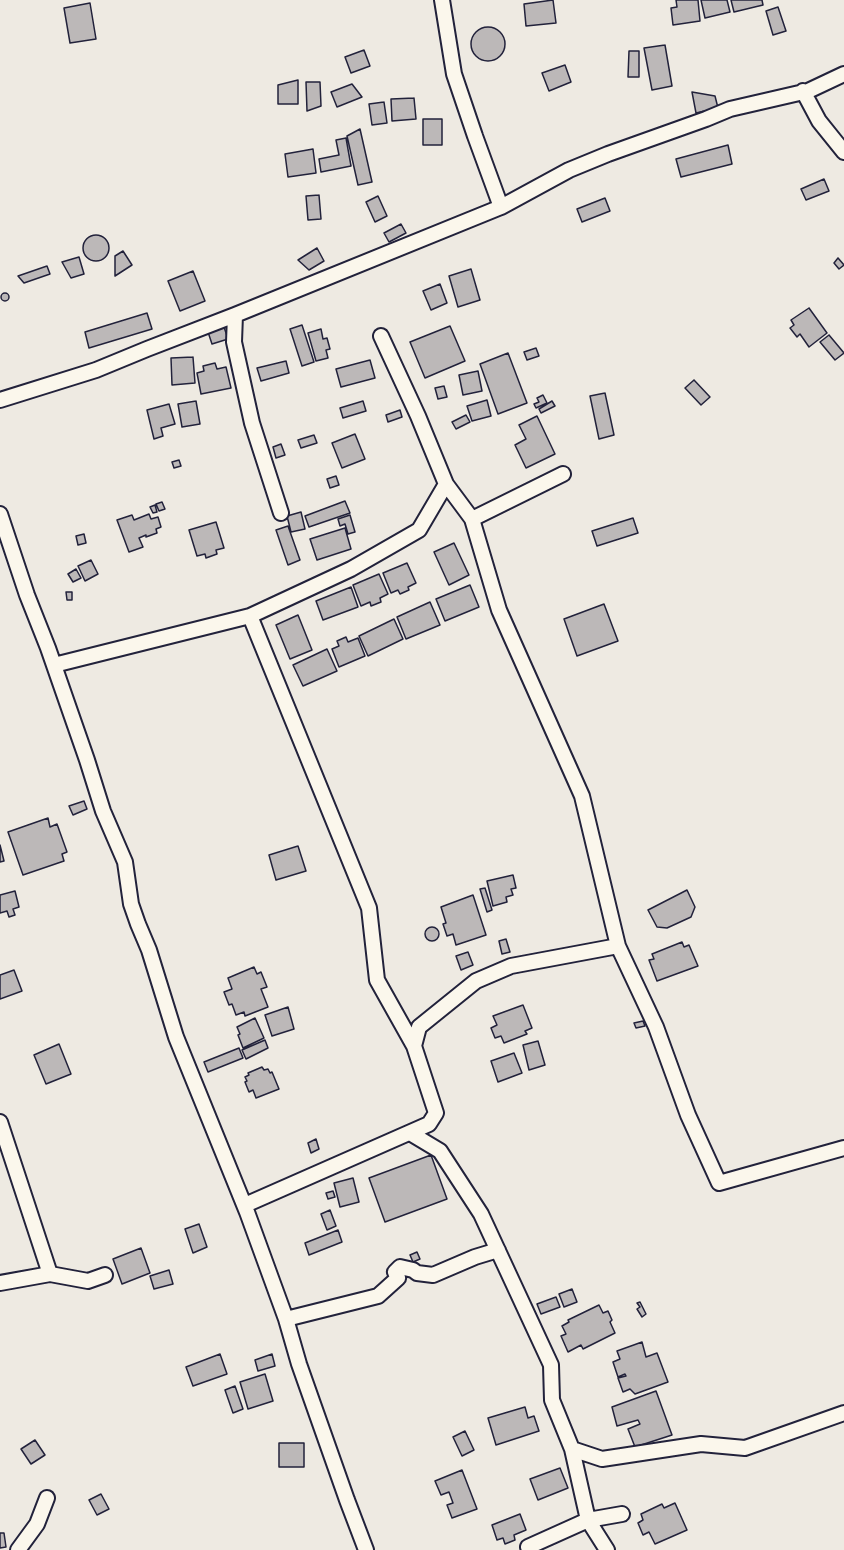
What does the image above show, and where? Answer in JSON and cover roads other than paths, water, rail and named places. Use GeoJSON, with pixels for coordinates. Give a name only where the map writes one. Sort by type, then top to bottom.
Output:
{"type":"FeatureCollection","features":[{"type":"Feature","properties":{"kind":"street"},"geometry":{"type":"LineString","coordinates":[[442,0],[454,74],[501,207]]}},
{"type":"Feature","properties":{"kind":"street"},"geometry":{"type":"LineString","coordinates":[[0,400],[96,370],[235,315],[501,207],[569,170],[608,154],[730,109],[808,90],[844,74]]}},
{"type":"Feature","properties":{"kind":"street"},"geometry":{"type":"LineString","coordinates":[[803,91],[819,121],[844,152]]}},
{"type":"Feature","properties":{"kind":"street"},"geometry":{"type":"LineString","coordinates":[[235,315],[234,342],[250,411],[281,513]]}},
{"type":"Feature","properties":{"kind":"street"},"geometry":{"type":"LineString","coordinates":[[381,336],[446,484],[472,519],[499,610],[582,796],[618,946],[656,1027],[688,1115],[719,1183],[844,1148]]}},
{"type":"Feature","properties":{"kind":"street"},"geometry":{"type":"LineString","coordinates":[[472,519],[563,474]]}},
{"type":"Feature","properties":{"kind":"street"},"geometry":{"type":"LineString","coordinates":[[54,665],[250,616],[351,569],[419,530],[446,484]]}},
{"type":"Feature","properties":{"kind":"street"},"geometry":{"type":"LineString","coordinates":[[0,514],[103,811],[125,862],[131,904],[149,950],[176,1036],[245,1205],[366,1550]]}},
{"type":"Feature","properties":{"kind":"street"},"geometry":{"type":"LineString","coordinates":[[245,1205],[429,1124],[436,1113],[414,1046],[377,980],[369,908],[250,616]]}},
{"type":"Feature","properties":{"kind":"street"},"geometry":{"type":"LineString","coordinates":[[414,1046],[419,1026],[476,981],[511,966],[618,946]]}},
{"type":"Feature","properties":{"kind":"street"},"geometry":{"type":"LineString","coordinates":[[0,1122],[50,1274]]}},
{"type":"Feature","properties":{"kind":"street"},"geometry":{"type":"LineString","coordinates":[[410,1133],[440,1151],[481,1214],[551,1365],[552,1400],[572,1449],[588,1520],[607,1550]]}},
{"type":"Feature","properties":{"kind":"street"},"geometry":{"type":"LineString","coordinates":[[286,1319],[378,1296],[398,1278],[395,1272],[400,1267],[413,1270],[417,1274],[433,1275],[498,1250]]}},
{"type":"Feature","properties":{"kind":"street"},"geometry":{"type":"LineString","coordinates":[[0,1283],[50,1274],[88,1281],[105,1275]]}},
{"type":"Feature","properties":{"kind":"street"},"geometry":{"type":"LineString","coordinates":[[572,1449],[602,1459],[701,1444],[745,1448],[844,1413]]}},
{"type":"Feature","properties":{"kind":"street"},"geometry":{"type":"LineString","coordinates":[[18,1550],[37,1524],[47,1498]]}},
{"type":"Feature","properties":{"kind":"street"},"geometry":{"type":"LineString","coordinates":[[528,1547],[588,1520],[622,1514]]}}]}
